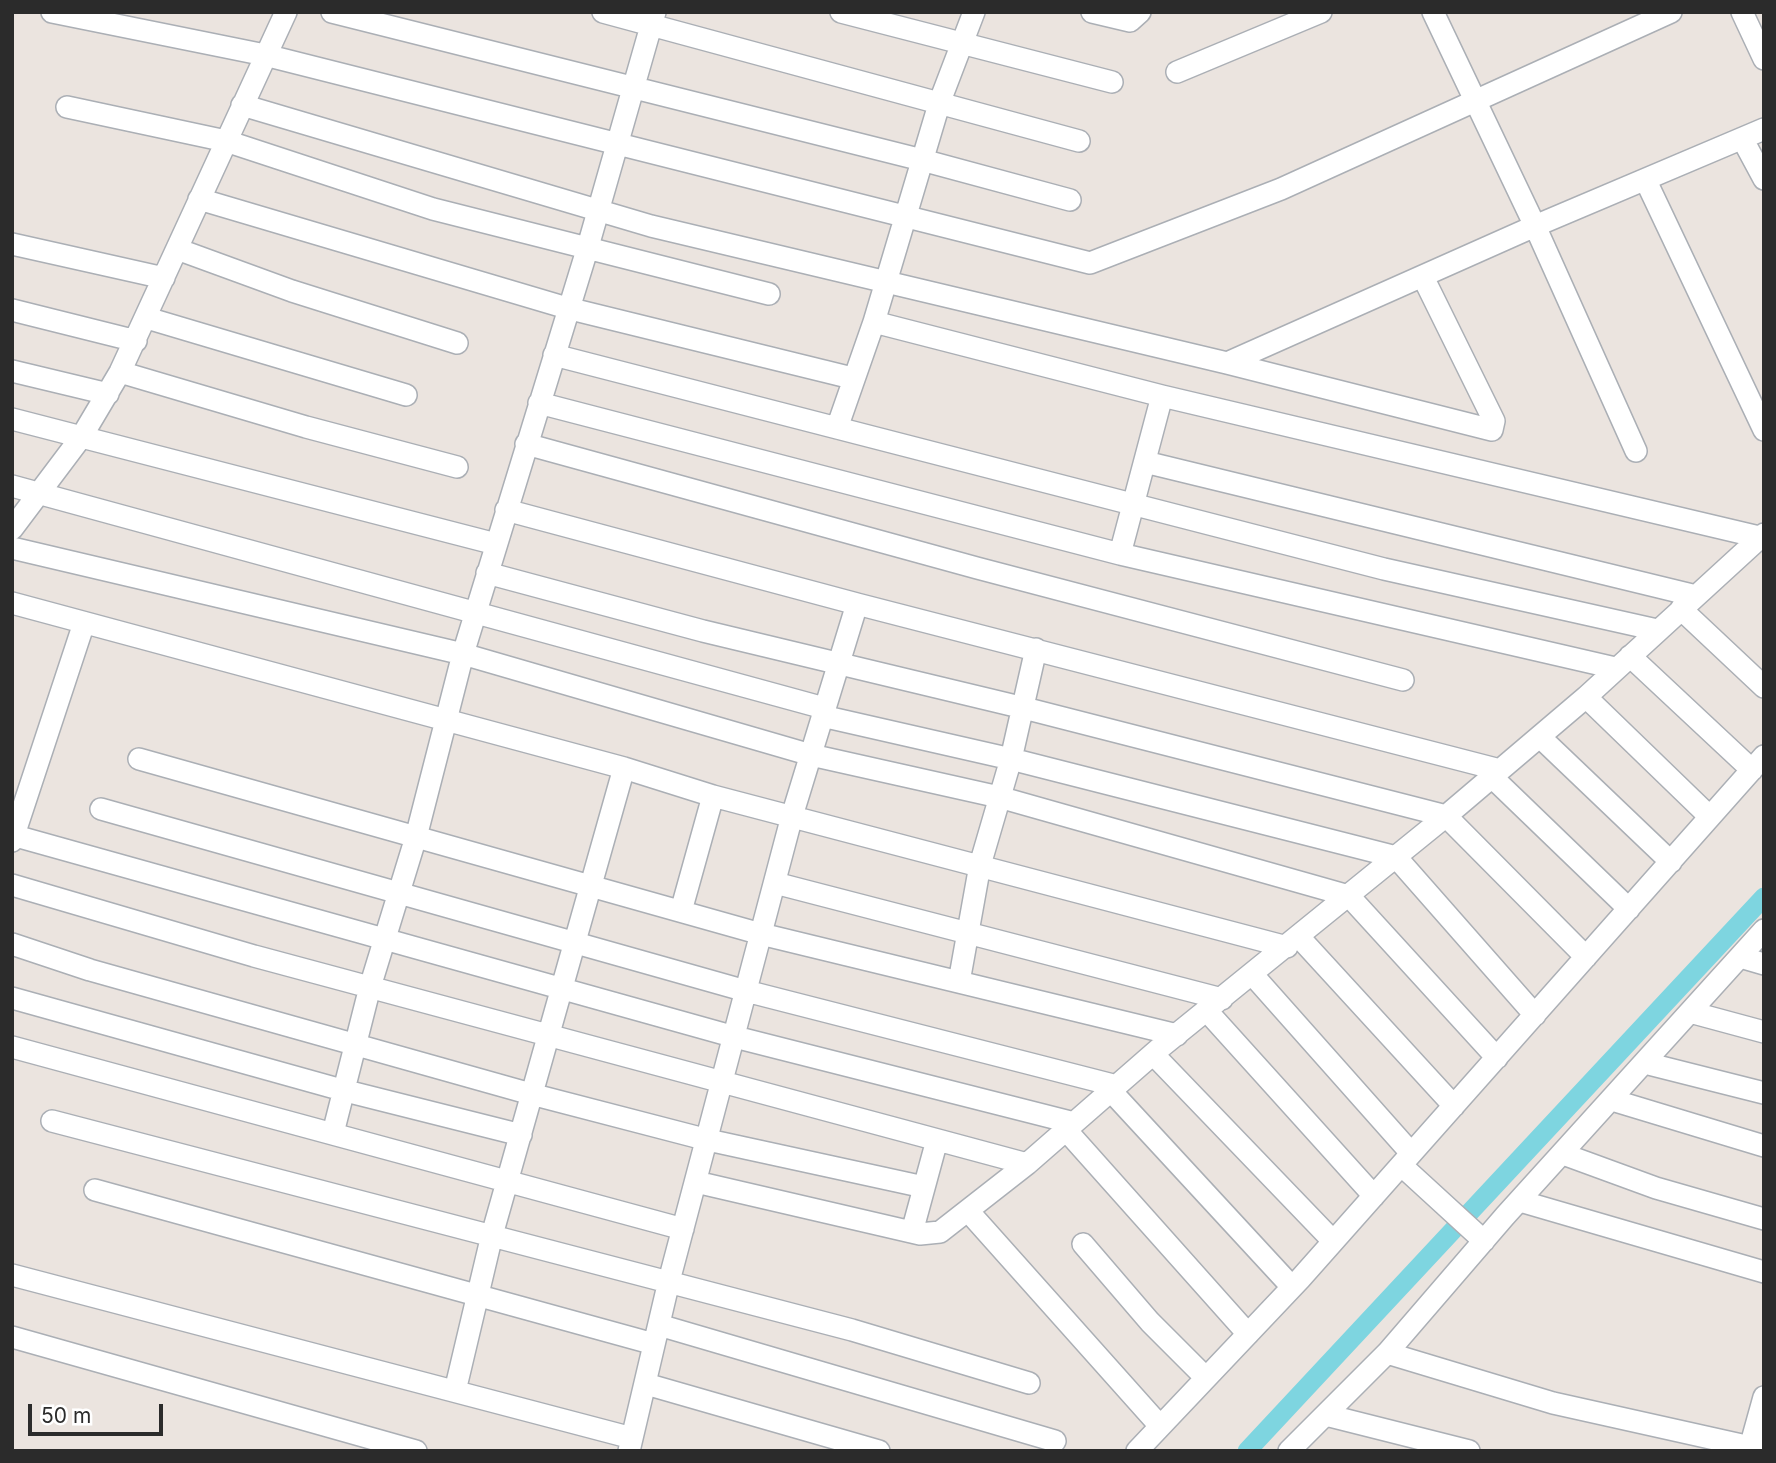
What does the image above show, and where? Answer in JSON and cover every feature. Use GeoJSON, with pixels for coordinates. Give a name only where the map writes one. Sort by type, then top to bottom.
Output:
{"type":"FeatureCollection","features":[{"type":"Feature","properties":{"kind":"street"},"geometry":{"type":"LineString","coordinates":[[52,12],[264,55],[1090,263],[1281,189],[1671,12]]}},
{"type":"Feature","properties":{"kind":"street"},"geometry":{"type":"LineString","coordinates":[[12,529],[42,493],[82,436],[120,372],[286,12]]}},
{"type":"Feature","properties":{"kind":"street"},"geometry":{"type":"LineString","coordinates":[[332,12],[634,90],[922,160],[1069,200]]}},
{"type":"Feature","properties":{"kind":"street"},"geometry":{"type":"LineString","coordinates":[[603,12],[654,18],[1079,141]]}},
{"type":"Feature","properties":{"kind":"street"},"geometry":{"type":"LineString","coordinates":[[841,12],[1112,82]]}},
{"type":"Feature","properties":{"kind":"street"},"geometry":{"type":"LineString","coordinates":[[836,428],[874,322],[940,101],[974,12]]}},
{"type":"Feature","properties":{"kind":"street"},"geometry":{"type":"LineString","coordinates":[[1093,12],[1130,21],[1140,12]]}},
{"type":"Feature","properties":{"kind":"street"},"geometry":{"type":"LineString","coordinates":[[1177,72],[1321,12]]}},
{"type":"Feature","properties":{"kind":"street"},"geometry":{"type":"LineString","coordinates":[[1433,12],[1535,226],[1636,451]]}},
{"type":"Feature","properties":{"kind":"street"},"geometry":{"type":"LineString","coordinates":[[1742,12],[1764,59]]}},
{"type":"Feature","properties":{"kind":"street"},"geometry":{"type":"LineString","coordinates":[[333,1133],[342,1090],[416,837],[463,654],[587,250],[654,18]]}},
{"type":"Feature","properties":{"kind":"street"},"geometry":{"type":"LineString","coordinates":[[242,105],[597,211],[1492,430],[1494,421],[1423,277]]}},
{"type":"Feature","properties":{"kind":"street"},"geometry":{"type":"LineString","coordinates":[[67,107],[226,141],[433,209],[769,294]]}},
{"type":"Feature","properties":{"kind":"street"},"geometry":{"type":"LineString","coordinates":[[1227,363],[1535,226],[1764,130]]}},
{"type":"Feature","properties":{"kind":"street"},"geometry":{"type":"LineString","coordinates":[[1743,140],[1764,179]]}},
{"type":"Feature","properties":{"kind":"street"},"geometry":{"type":"LineString","coordinates":[[1646,181],[1764,429]]}},
{"type":"Feature","properties":{"kind":"street"},"geometry":{"type":"LineString","coordinates":[[199,199],[568,308],[852,378]]}},
{"type":"Feature","properties":{"kind":"street"},"geometry":{"type":"LineString","coordinates":[[12,244],[164,278]]}},
{"type":"Feature","properties":{"kind":"street"},"geometry":{"type":"LineString","coordinates":[[177,249],[292,291],[457,343]]}},
{"type":"Feature","properties":{"kind":"street"},"geometry":{"type":"LineString","coordinates":[[12,310],[136,341]]}},
{"type":"Feature","properties":{"kind":"street"},"geometry":{"type":"LineString","coordinates":[[147,318],[406,395]]}},
{"type":"Feature","properties":{"kind":"street"},"geometry":{"type":"LineString","coordinates":[[874,322],[1162,396],[1761,536]]}},
{"type":"Feature","properties":{"kind":"street"},"geometry":{"type":"LineString","coordinates":[[554,355],[1135,502],[1384,569],[1657,631]]}},
{"type":"Feature","properties":{"kind":"street"},"geometry":{"type":"LineString","coordinates":[[12,372],[108,394]]}},
{"type":"Feature","properties":{"kind":"street"},"geometry":{"type":"LineString","coordinates":[[120,372],[306,428],[457,467]]}},
{"type":"Feature","properties":{"kind":"street"},"geometry":{"type":"LineString","coordinates":[[1120,554],[1162,396]]}},
{"type":"Feature","properties":{"kind":"street"},"geometry":{"type":"LineString","coordinates":[[539,402],[1120,554],[1623,662],[1758,763],[1334,1241],[1137,1451]]}},
{"type":"Feature","properties":{"kind":"street"},"geometry":{"type":"LineString","coordinates":[[12,419],[496,544]]}},
{"type":"Feature","properties":{"kind":"street"},"geometry":{"type":"LineString","coordinates":[[526,444],[977,568],[1403,680]]}},
{"type":"Feature","properties":{"kind":"street"},"geometry":{"type":"LineString","coordinates":[[1145,462],[1688,603],[1764,687]]}},
{"type":"Feature","properties":{"kind":"street"},"geometry":{"type":"LineString","coordinates":[[12,486],[823,712],[1396,857],[1535,1014]]}},
{"type":"Feature","properties":{"kind":"street"},"geometry":{"type":"LineString","coordinates":[[506,510],[856,604],[1037,649],[1496,774],[1629,909]]}},
{"type":"Feature","properties":{"kind":"street"},"geometry":{"type":"LineString","coordinates":[[696,1182],[912,1232],[931,1235],[940,1232],[969,1212],[1153,1054],[1540,737],[1761,536]]}},
{"type":"Feature","properties":{"kind":"street"},"geometry":{"type":"LineString","coordinates":[[12,548],[463,654],[811,755],[999,797],[1349,896],[1497,1058]]}},
{"type":"Feature","properties":{"kind":"street"},"geometry":{"type":"LineString","coordinates":[[487,573],[703,631],[1024,708],[1446,816],[1586,957]]}},
{"type":"Feature","properties":{"kind":"street"},"geometry":{"type":"LineString","coordinates":[[12,603],[624,768],[713,796],[1293,942],[1454,1106]]}},
{"type":"Feature","properties":{"kind":"street"},"geometry":{"type":"LineString","coordinates":[[12,1275],[455,1391],[630,1444],[669,1281],[792,816],[856,604]]}},
{"type":"Feature","properties":{"kind":"street"},"geometry":{"type":"LineString","coordinates":[[83,623],[13,838],[1070,1127],[1248,1334]]}},
{"type":"Feature","properties":{"kind":"street"},"geometry":{"type":"LineString","coordinates":[[959,982],[980,865],[1024,708],[1037,649]]}},
{"type":"Feature","properties":{"kind":"street"},"geometry":{"type":"LineString","coordinates":[[1586,697],[1710,817]]}},
{"type":"Feature","properties":{"kind":"street"},"geometry":{"type":"LineString","coordinates":[[1540,737],[1671,862]]}},
{"type":"Feature","properties":{"kind":"street"},"geometry":{"type":"LineString","coordinates":[[139,760],[761,934],[1177,1035]]}},
{"type":"Feature","properties":{"kind":"street"},"geometry":{"type":"LineString","coordinates":[[455,1391],[492,1235],[572,944],[624,768]]}},
{"type":"Feature","properties":{"kind":"street"},"geometry":{"type":"LineString","coordinates":[[681,911],[713,796]]}},
{"type":"Feature","properties":{"kind":"street"},"geometry":{"type":"LineString","coordinates":[[101,809],[572,944],[1114,1088],[1292,1287]]}},
{"type":"Feature","properties":{"kind":"street"},"geometry":{"type":"LineString","coordinates":[[775,883],[1190,988],[1214,1005],[1374,1196]]}},
{"type":"Feature","properties":{"kind":"street"},"geometry":{"type":"LineString","coordinates":[[12,885],[370,987],[1027,1164]]}},
{"type":"Feature","properties":{"kind":"street"},"geometry":{"type":"LineString","coordinates":[[1289,1451],[1387,1353],[1484,1241],[1764,930]]}},
{"type":"Feature","properties":{"kind":"street"},"geometry":{"type":"LineString","coordinates":[[12,944],[90,970],[531,1094],[708,1140],[924,1187]]}},
{"type":"Feature","properties":{"kind":"street"},"geometry":{"type":"LineString","coordinates":[[1740,957],[1764,964]]}},
{"type":"Feature","properties":{"kind":"street"},"geometry":{"type":"LineString","coordinates":[[1252,974],[1406,1159],[1419,1181],[1484,1241]]}},
{"type":"Feature","properties":{"kind":"street"},"geometry":{"type":"LineString","coordinates":[[12,999],[342,1090],[521,1135]]}},
{"type":"Feature","properties":{"kind":"street"},"geometry":{"type":"LineString","coordinates":[[1690,1013],[1764,1032]]}},
{"type":"Feature","properties":{"kind":"street"},"geometry":{"type":"LineString","coordinates":[[12,1047],[683,1228]]}},
{"type":"Feature","properties":{"kind":"street"},"geometry":{"type":"LineString","coordinates":[[1153,1054],[1334,1241]]}},
{"type":"Feature","properties":{"kind":"street"},"geometry":{"type":"LineString","coordinates":[[1645,1063],[1764,1093]]}},
{"type":"Feature","properties":{"kind":"street"},"geometry":{"type":"LineString","coordinates":[[1612,1100],[1764,1146]]}},
{"type":"Feature","properties":{"kind":"street"},"geometry":{"type":"LineString","coordinates":[[52,1121],[852,1329],[1029,1383]]}},
{"type":"Feature","properties":{"kind":"street"},"geometry":{"type":"LineString","coordinates":[[912,1232],[937,1140]]}},
{"type":"Feature","properties":{"kind":"street"},"geometry":{"type":"LineString","coordinates":[[1563,1154],[1656,1188],[1764,1219]]}},
{"type":"Feature","properties":{"kind":"street"},"geometry":{"type":"LineString","coordinates":[[95,1190],[476,1296],[657,1334],[1055,1441]]}},
{"type":"Feature","properties":{"kind":"street"},"geometry":{"type":"LineString","coordinates":[[1520,1201],[1764,1272]]}},
{"type":"Feature","properties":{"kind":"street"},"geometry":{"type":"LineString","coordinates":[[969,1212],[1160,1426]]}},
{"type":"Feature","properties":{"kind":"street"},"geometry":{"type":"LineString","coordinates":[[1083,1244],[1150,1322],[1206,1378]]}},
{"type":"Feature","properties":{"kind":"street"},"geometry":{"type":"LineString","coordinates":[[12,1337],[416,1451]]}},
{"type":"Feature","properties":{"kind":"street"},"geometry":{"type":"LineString","coordinates":[[1387,1353],[1553,1403],[1754,1449],[1764,1397]]}},
{"type":"Feature","properties":{"kind":"street"},"geometry":{"type":"LineString","coordinates":[[646,1384],[878,1451]]}},
{"type":"Feature","properties":{"kind":"street"},"geometry":{"type":"LineString","coordinates":[[1326,1415],[1469,1451]]}},
{"type":"Feature","properties":{"kind":"waterway"},"geometry":{"type":"LineString","coordinates":[[1247,1451],[1764,897]]}}]}
